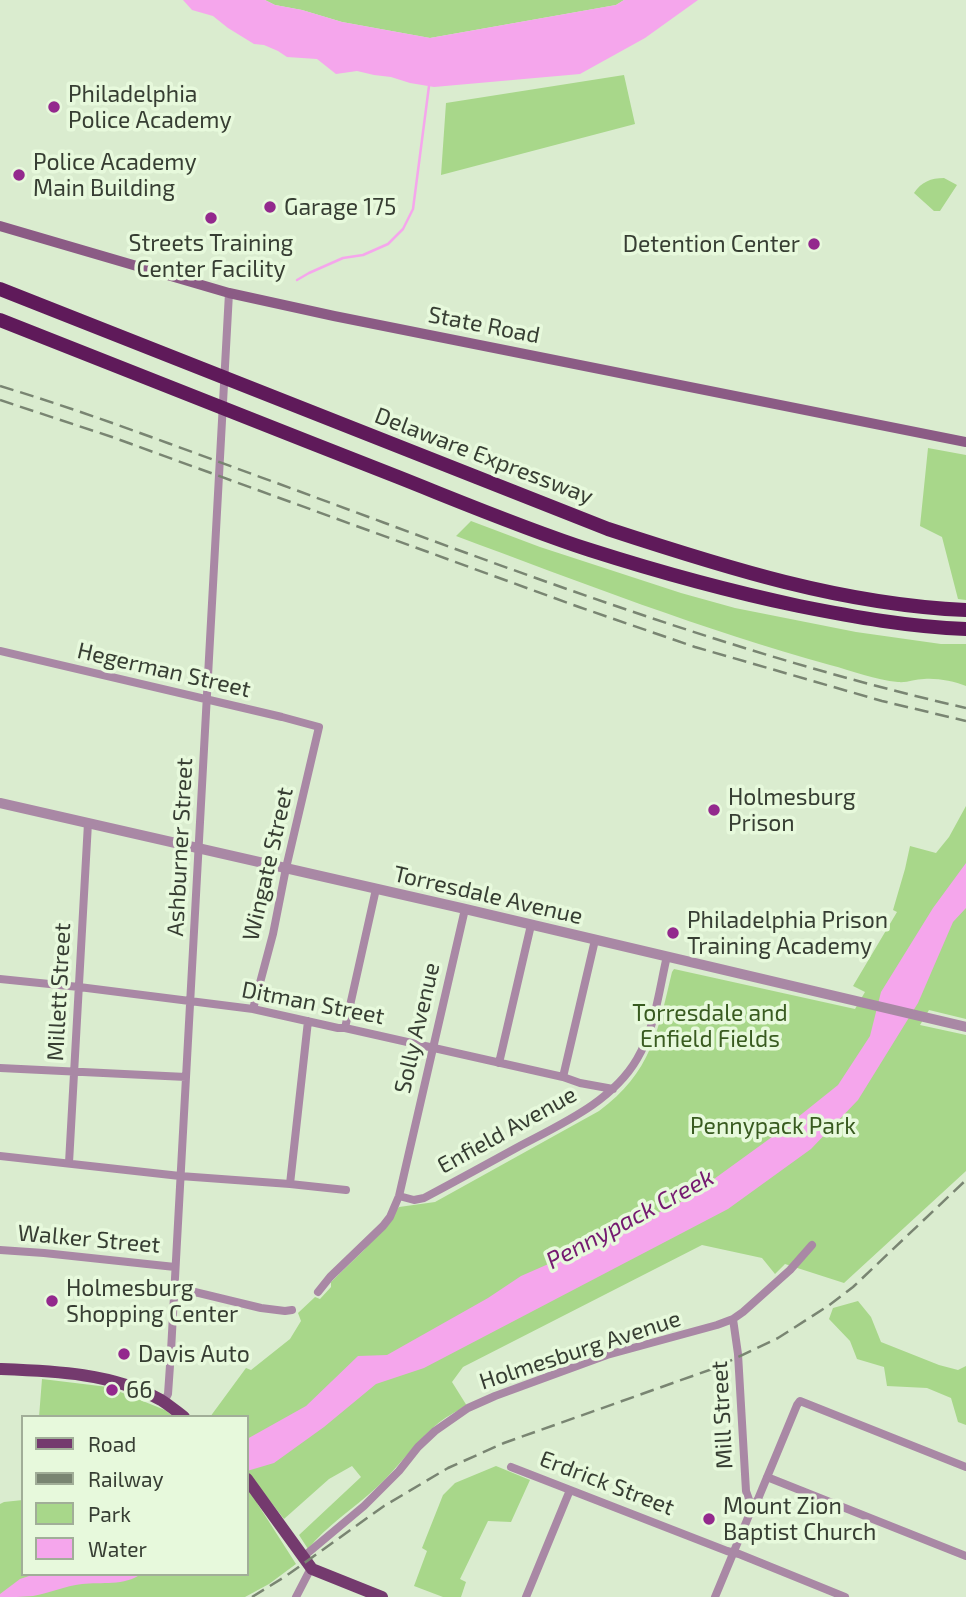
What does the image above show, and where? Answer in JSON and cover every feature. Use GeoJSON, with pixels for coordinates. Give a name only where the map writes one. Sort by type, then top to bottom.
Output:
{"type":"FeatureCollection","features":[{"type":"Feature","properties":{"kind":"highway","name":"Delaware Expressway"},"geometry":{"type":"LineString","coordinates":[[0,289],[608,529],[689,556],[832,593],[966,610]]}},
{"type":"Feature","properties":{"kind":"highway"},"geometry":{"type":"LineString","coordinates":[[0,320],[453,499],[588,549],[696,582],[771,600],[906,625],[966,629]]}},
{"type":"Feature","properties":{"kind":"main road","name":"State Road"},"geometry":{"type":"LineString","coordinates":[[0,226],[229,293],[960,441]]}},
{"type":"Feature","properties":{"kind":"main road"},"geometry":{"type":"LineString","coordinates":[[0,1369],[58,1372],[105,1379],[164,1402],[181,1415]]}},
{"type":"Feature","properties":{"kind":"main road"},"geometry":{"type":"LineString","coordinates":[[248,1480],[311,1568],[382,1597]]}},
{"type":"Feature","properties":{"kind":"street","name":"Ashburner Street"},"geometry":{"type":"LineString","coordinates":[[164,1402],[168,1394],[229,293]]}},
{"type":"Feature","properties":{"kind":"street","name":"Hegerman Street"},"geometry":{"type":"LineString","coordinates":[[0,651],[282,716],[319,728]]}},
{"type":"Feature","properties":{"kind":"street","name":"Wingate Street"},"geometry":{"type":"LineString","coordinates":[[253,1009],[273,934],[319,728]]}},
{"type":"Feature","properties":{"kind":"street","name":"Torresdale Avenue"},"geometry":{"type":"LineString","coordinates":[[0,803],[966,1027]]}},
{"type":"Feature","properties":{"kind":"street","name":"Millett Street"},"geometry":{"type":"LineString","coordinates":[[69,1163],[88,823]]}},
{"type":"Feature","properties":{"kind":"street"},"geometry":{"type":"LineString","coordinates":[[345,1028],[376,889]]}},
{"type":"Feature","properties":{"kind":"street","name":"Solly Avenue"},"geometry":{"type":"LineString","coordinates":[[399,1196],[465,909]]}},
{"type":"Feature","properties":{"kind":"street"},"geometry":{"type":"LineString","coordinates":[[499,1063],[531,925]]}},
{"type":"Feature","properties":{"kind":"street"},"geometry":{"type":"LineString","coordinates":[[563,1077],[595,940]]}},
{"type":"Feature","properties":{"kind":"street","name":"Enfield Avenue"},"geometry":{"type":"LineString","coordinates":[[399,1196],[424,1198],[546,1132],[600,1100],[613,1089],[629,1071],[645,1043],[667,956]]}},
{"type":"Feature","properties":{"kind":"street","name":"Ditman Street"},"geometry":{"type":"LineString","coordinates":[[0,979],[253,1009],[613,1089]]}},
{"type":"Feature","properties":{"kind":"street"},"geometry":{"type":"LineString","coordinates":[[289,1184],[308,1021]]}},
{"type":"Feature","properties":{"kind":"street"},"geometry":{"type":"LineString","coordinates":[[0,1068],[186,1077]]}},
{"type":"Feature","properties":{"kind":"street"},"geometry":{"type":"LineString","coordinates":[[0,1156],[180,1176],[346,1190]]}},
{"type":"Feature","properties":{"kind":"street"},"geometry":{"type":"LineString","coordinates":[[318,1292],[383,1226],[399,1196]]}},
{"type":"Feature","properties":{"kind":"street","name":"Holmesburg Avenue"},"geometry":{"type":"LineString","coordinates":[[303,1557],[364,1506],[435,1431],[468,1408],[607,1355],[733,1319],[790,1270],[812,1245]]}},
{"type":"Feature","properties":{"kind":"street","name":"Walker Street"},"geometry":{"type":"LineString","coordinates":[[0,1251],[175,1266]]}},
{"type":"Feature","properties":{"kind":"street","name":"Walker Street"},"geometry":{"type":"LineString","coordinates":[[174,1287],[261,1308],[292,1310]]}},
{"type":"Feature","properties":{"kind":"street","name":"Mill Street"},"geometry":{"type":"LineString","coordinates":[[733,1319],[738,1354],[746,1491],[752,1508]]}},
{"type":"Feature","properties":{"kind":"street"},"geometry":{"type":"LineString","coordinates":[[715,1597],[800,1401],[966,1467]]}},
{"type":"Feature","properties":{"kind":"street","name":"Erdrick Street"},"geometry":{"type":"LineString","coordinates":[[511,1467],[845,1597]]}},
{"type":"Feature","properties":{"kind":"street"},"geometry":{"type":"LineString","coordinates":[[767,1477],[966,1556]]}},
{"type":"Feature","properties":{"kind":"street"},"geometry":{"type":"LineString","coordinates":[[526,1597],[570,1490]]}},
{"type":"Feature","properties":{"kind":"street"},"geometry":{"type":"LineString","coordinates":[[296,1597],[311,1568]]}},
{"type":"Feature","properties":{"kind":"green space"},"geometry":{"type":"Polygon","coordinates":[[[265,0],[624,0],[616,5],[430,38],[342,22],[265,0]]]}},
{"type":"Feature","properties":{"kind":"green space"},"geometry":{"type":"Polygon","coordinates":[[[624,75],[635,124],[441,175],[446,103],[624,75]]]}},
{"type":"Feature","properties":{"kind":"green space"},"geometry":{"type":"Polygon","coordinates":[[[944,178],[957,185],[940,211],[934,211],[914,193],[927,181],[944,178]]]}},
{"type":"Feature","properties":{"kind":"green space"},"geometry":{"type":"Polygon","coordinates":[[[928,448],[966,455],[966,600],[958,599],[942,537],[920,526],[928,448]]]}},
{"type":"Feature","properties":{"kind":"green space"},"geometry":{"type":"Polygon","coordinates":[[[471,521],[540,547],[735,608],[856,632],[941,644],[966,644],[966,686],[934,679],[901,682],[881,679],[689,621],[456,536],[471,521]]]}},
{"type":"Feature","properties":{"kind":"green space","name":"Pennypack Park"},"geometry":{"type":"Polygon","coordinates":[[[966,806],[966,1019],[929,1010],[920,1025],[966,1035],[966,1171],[844,1283],[785,1264],[775,1274],[762,1258],[702,1245],[463,1367],[452,1382],[467,1406],[435,1426],[384,1481],[331,1525],[308,1549],[299,1535],[361,1477],[352,1466],[329,1479],[284,1519],[267,1497],[257,1503],[296,1564],[269,1584],[245,1597],[0,1597],[0,1504],[21,1500],[21,1576],[248,1576],[248,1415],[211,1415],[246,1368],[251,1370],[290,1339],[301,1321],[298,1313],[315,1297],[320,1299],[331,1287],[331,1282],[364,1250],[399,1207],[435,1202],[599,1111],[616,1097],[630,1082],[650,1049],[674,969],[855,1009],[865,992],[853,986],[897,912],[893,910],[910,846],[936,853],[949,837],[966,806]]]}},
{"type":"Feature","properties":{"kind":"green space"},"geometry":{"type":"Polygon","coordinates":[[[858,1301],[871,1317],[881,1342],[939,1365],[958,1370],[966,1366],[966,1425],[958,1422],[951,1398],[927,1388],[887,1386],[884,1367],[857,1359],[850,1341],[829,1319],[833,1308],[858,1301]]]}},
{"type":"Feature","properties":{"kind":"green space"},"geometry":{"type":"Polygon","coordinates":[[[42,1379],[108,1387],[171,1415],[39,1415],[42,1379]]]}},
{"type":"Feature","properties":{"kind":"green space"},"geometry":{"type":"Polygon","coordinates":[[[496,1466],[530,1480],[511,1522],[488,1521],[460,1579],[466,1582],[461,1597],[443,1597],[414,1586],[427,1551],[422,1548],[443,1495],[455,1483],[496,1466]]]}},
{"type":"Feature","properties":{"kind":"water"},"geometry":{"type":"Polygon","coordinates":[[[183,0],[265,0],[342,22],[430,38],[616,5],[624,0],[698,0],[645,38],[580,74],[434,87],[357,71],[336,74],[317,59],[287,57],[264,45],[254,44],[213,16],[192,10],[183,0]]]}},
{"type":"Feature","properties":{"kind":"water"},"geometry":{"type":"Polygon","coordinates":[[[966,863],[966,908],[953,922],[918,1003],[858,1100],[811,1149],[728,1209],[424,1368],[376,1384],[324,1427],[274,1463],[248,1471],[248,1438],[306,1406],[358,1356],[387,1355],[488,1298],[521,1276],[685,1200],[783,1129],[838,1085],[870,1036],[881,992],[933,908],[966,863]]]}},
{"type":"Feature","properties":{"kind":"water"},"geometry":{"type":"Polygon","coordinates":[[[29,1576],[138,1576],[120,1582],[76,1585],[33,1596],[0,1597],[0,1594],[20,1579],[29,1576]]]}},
{"type":"Feature","properties":{"kind":"waterway"},"geometry":{"type":"LineString","coordinates":[[297,280],[343,258],[363,255],[388,244],[403,229],[413,209],[429,86]]}},
{"type":"Feature","properties":{"kind":"railway"},"geometry":{"type":"LineString","coordinates":[[0,386],[138,432],[445,545],[703,635],[790,662],[966,708]]}},
{"type":"Feature","properties":{"kind":"railway"},"geometry":{"type":"LineString","coordinates":[[0,400],[112,437],[695,647],[882,701],[966,721]]}},
{"type":"Feature","properties":{"kind":"railway"},"geometry":{"type":"LineString","coordinates":[[252,1597],[384,1506],[448,1468],[504,1443],[715,1368],[778,1338],[853,1287],[966,1180]]}},
{"type":"Feature","properties":{"kind":"place","name":"Philadelphia Police Academy"},"geometry":{"type":"Point","coordinates":[54,107]}},
{"type":"Feature","properties":{"kind":"place","name":"Police Academy Main Building"},"geometry":{"type":"Point","coordinates":[19,175]}},
{"type":"Feature","properties":{"kind":"place","name":"Garage 175"},"geometry":{"type":"Point","coordinates":[270,207]}},
{"type":"Feature","properties":{"kind":"place","name":"Streets Training Center Facility"},"geometry":{"type":"Point","coordinates":[211,218]}},
{"type":"Feature","properties":{"kind":"place","name":"Detention Center"},"geometry":{"type":"Point","coordinates":[814,244]}},
{"type":"Feature","properties":{"kind":"place","name":"Holmesburg Prison"},"geometry":{"type":"Point","coordinates":[714,810]}},
{"type":"Feature","properties":{"kind":"place","name":"Philadelphia Prison Training Academy"},"geometry":{"type":"Point","coordinates":[673,933]}},
{"type":"Feature","properties":{"kind":"place","name":"Holmesburg Shopping Center"},"geometry":{"type":"Point","coordinates":[52,1301]}},
{"type":"Feature","properties":{"kind":"place","name":"Davis Auto"},"geometry":{"type":"Point","coordinates":[124,1354]}},
{"type":"Feature","properties":{"kind":"place","name":"66"},"geometry":{"type":"Point","coordinates":[112,1390]}},
{"type":"Feature","properties":{"kind":"place","name":"Mount Zion Baptist Church"},"geometry":{"type":"Point","coordinates":[709,1519]}},
{"type":"Feature","properties":{"kind":"park label","name":"Torresdale and Enfield Fields"},"geometry":{"type":"Point","coordinates":[710,1026]}},
{"type":"Feature","properties":{"kind":"water label","name":"Pennypack Creek"},"geometry":{"type":"Point","coordinates":[630,1219]}}]}
